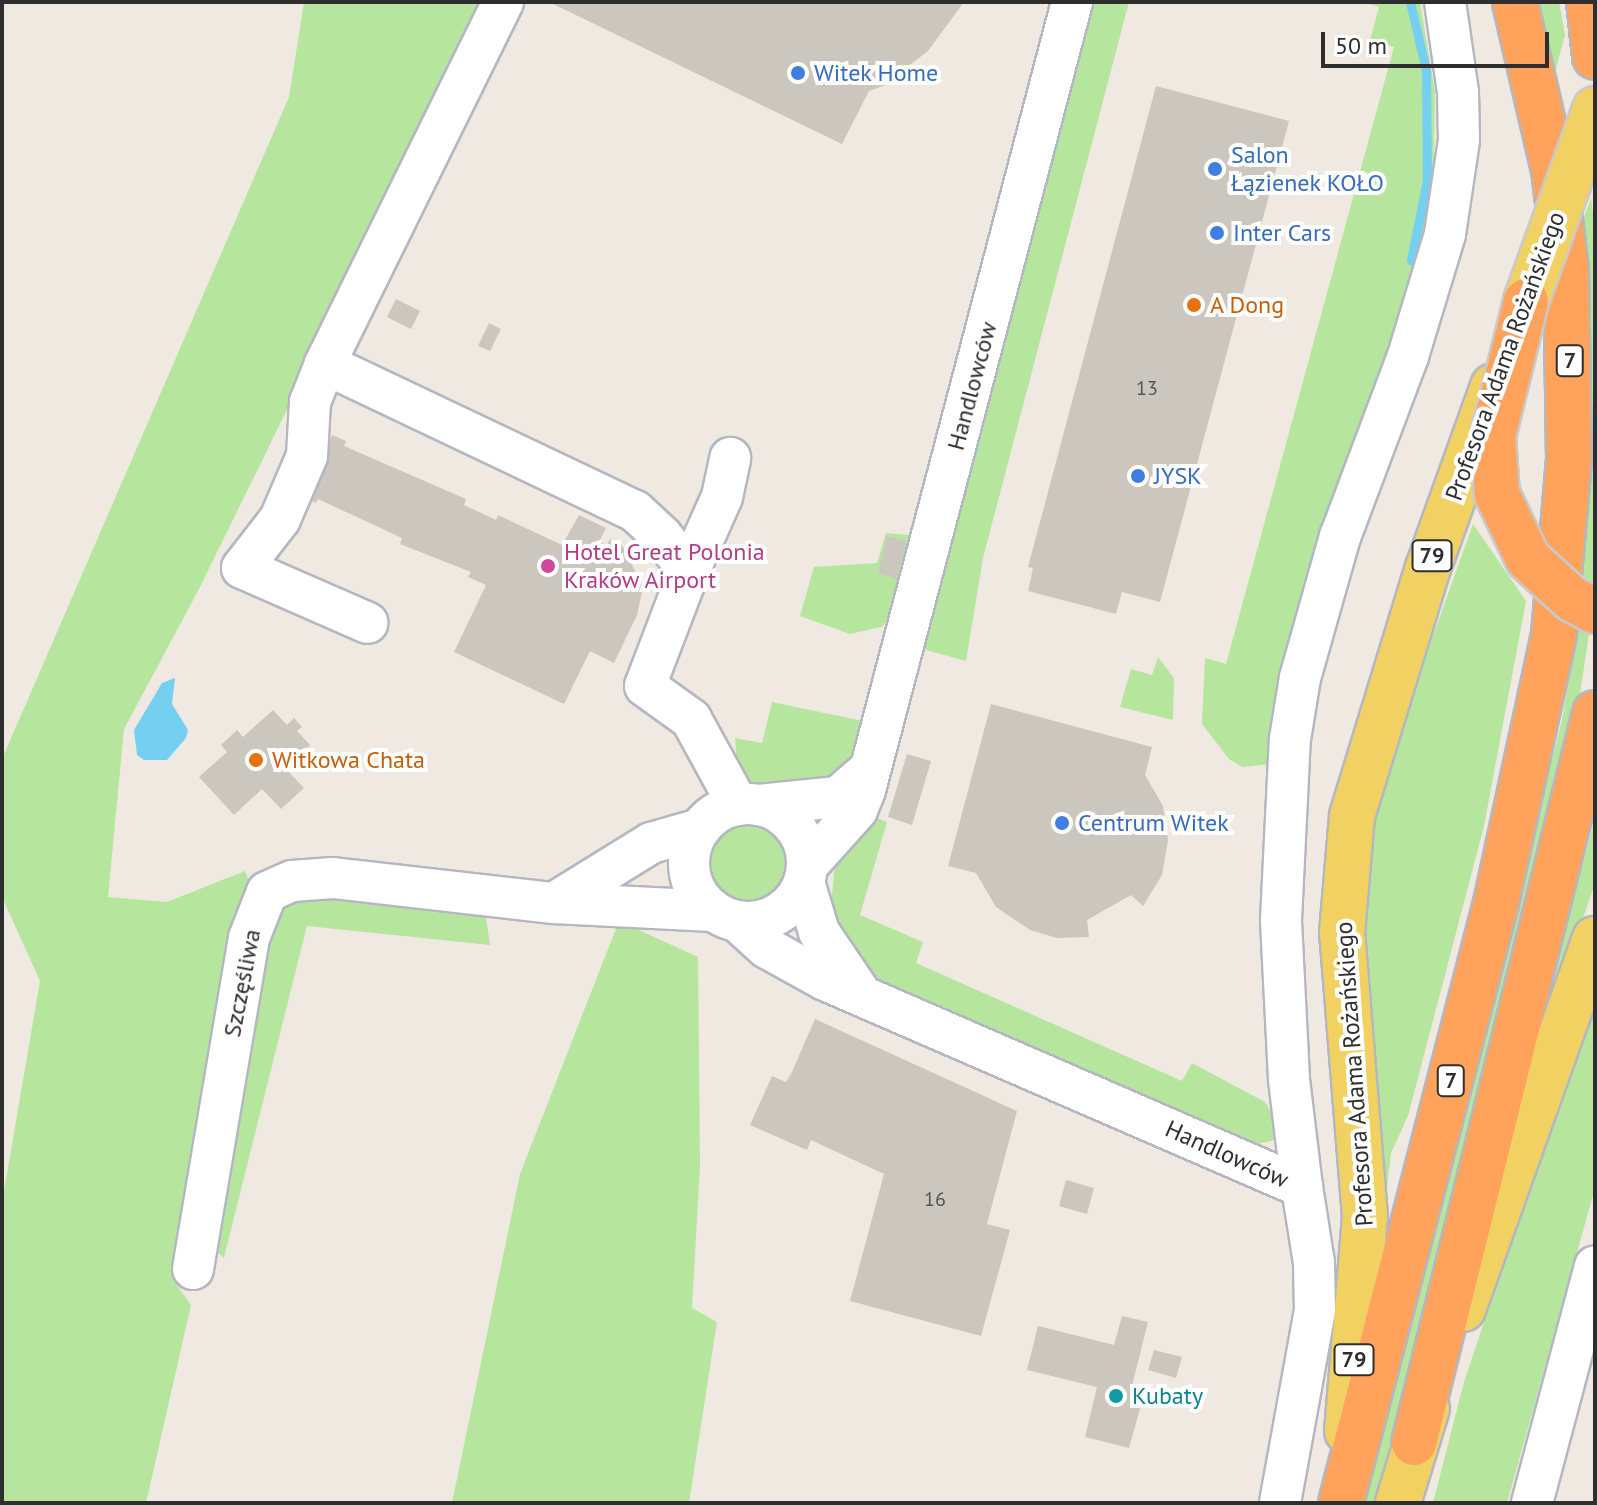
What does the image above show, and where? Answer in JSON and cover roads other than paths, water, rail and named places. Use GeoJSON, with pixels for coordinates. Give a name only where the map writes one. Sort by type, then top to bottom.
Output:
{"type":"FeatureCollection","features":[{"type":"Feature","properties":{"kind":"highway","name":"7"},"geometry":{"type":"LineString","coordinates":[[1340,1503],[1496,903],[1554,634],[1569,458],[1566,270],[1554,170],[1515,2]]}},
{"type":"Feature","properties":{"kind":"highway"},"geometry":{"type":"LineString","coordinates":[[1589,2],[1595,57]]}},
{"type":"Feature","properties":{"kind":"highway"},"geometry":{"type":"LineString","coordinates":[[1526,301],[1493,436],[1497,494],[1528,559],[1572,599],[1595,611]]}},
{"type":"Feature","properties":{"kind":"highway","name":"7"},"geometry":{"type":"LineString","coordinates":[[1414,1443],[1595,713]]}},
{"type":"Feature","properties":{"kind":"main road","name":"Profesora Adama Rożańskiego"},"geometry":{"type":"LineString","coordinates":[[1340,1503],[1365,1217],[1342,933],[1352,816],[1428,568],[1595,109]]}},
{"type":"Feature","properties":{"kind":"main road"},"geometry":{"type":"LineString","coordinates":[[1414,1443],[1595,939]]}},
{"type":"Feature","properties":{"kind":"main road","name":"7"},"geometry":{"type":"LineString","coordinates":[[1398,1503],[1414,1443]]}},
{"type":"Feature","properties":{"kind":"street"},"geometry":{"type":"LineString","coordinates":[[368,623],[242,568],[280,519],[307,456],[310,402],[325,364],[503,2]]}},
{"type":"Feature","properties":{"kind":"street","name":"Handlowców"},"geometry":{"type":"LineString","coordinates":[[806,874],[857,810],[1072,2]]}},
{"type":"Feature","properties":{"kind":"street"},"geometry":{"type":"LineString","coordinates":[[1302,1187],[1289,1079],[1281,920],[1290,739],[1300,678],[1340,537],[1412,343],[1445,234],[1459,140],[1458,92],[1445,2]]}},
{"type":"Feature","properties":{"kind":"street"},"geometry":{"type":"LineString","coordinates":[[325,364],[635,511],[689,571]]}},
{"type":"Feature","properties":{"kind":"street"},"geometry":{"type":"LineString","coordinates":[[730,458],[722,497],[689,571],[645,686],[691,719],[748,805],[789,820],[799,833],[819,932],[859,991]]}},
{"type":"Feature","properties":{"kind":"street"},"geometry":{"type":"LineString","coordinates":[[554,903],[651,843],[700,829],[748,805],[838,797],[869,770]]}},
{"type":"Feature","properties":{"kind":"street"},"geometry":{"type":"LineString","coordinates":[[700,829],[689,863],[700,898],[725,916],[765,920],[781,912],[806,874]]}},
{"type":"Feature","properties":{"kind":"street","name":"Szczęśliwa"},"geometry":{"type":"LineString","coordinates":[[193,1269],[249,938],[267,892],[292,881],[333,878],[554,903],[725,916]]}},
{"type":"Feature","properties":{"kind":"street","name":"Handlowców"},"geometry":{"type":"LineString","coordinates":[[725,916],[767,948],[825,980],[859,991],[1302,1187],[1314,1263],[1315,1310],[1280,1503]]}},
{"type":"Feature","properties":{"kind":"street"},"geometry":{"type":"LineString","coordinates":[[1532,1503],[1595,1266]]}},
{"type":"Feature","properties":{"kind":"water"},"geometry":{"type":"Polygon","coordinates":[[[175,678],[172,704],[188,730],[186,738],[167,760],[144,760],[137,755],[134,730],[162,683],[175,678]]]}},
{"type":"Feature","properties":{"kind":"waterway"},"geometry":{"type":"LineString","coordinates":[[1410,2],[1426,70],[1427,180],[1411,260]]}},
{"type":"Feature","properties":{"kind":"place","name":"Witek Home"},"geometry":{"type":"Point","coordinates":[798,73]}},
{"type":"Feature","properties":{"kind":"place","name":"Salon Łązienek KOŁO"},"geometry":{"type":"Point","coordinates":[1215,169]}},
{"type":"Feature","properties":{"kind":"place","name":"Inter Cars"},"geometry":{"type":"Point","coordinates":[1217,233]}},
{"type":"Feature","properties":{"kind":"place","name":"A Dong"},"geometry":{"type":"Point","coordinates":[1194,305]}},
{"type":"Feature","properties":{"kind":"place","name":"JYSK"},"geometry":{"type":"Point","coordinates":[1138,476]}},
{"type":"Feature","properties":{"kind":"place","name":"Hotel Great Polonia Kraków Airport"},"geometry":{"type":"Point","coordinates":[548,566]}},
{"type":"Feature","properties":{"kind":"place","name":"Witkowa Chata"},"geometry":{"type":"Point","coordinates":[256,760]}},
{"type":"Feature","properties":{"kind":"place","name":"Centrum Witek"},"geometry":{"type":"Point","coordinates":[1062,823]}},
{"type":"Feature","properties":{"kind":"place","name":"Kubaty"},"geometry":{"type":"Point","coordinates":[1116,1396]}}]}
